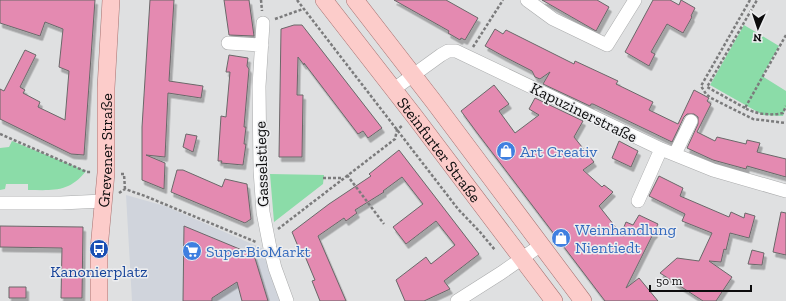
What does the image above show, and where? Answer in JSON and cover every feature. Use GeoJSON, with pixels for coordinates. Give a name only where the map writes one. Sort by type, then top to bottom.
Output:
{"type":"FeatureCollection","features":[{"type":"Feature","properties":{"kind":"main road","name":"Grevener Straße"},"geometry":{"type":"LineString","coordinates":[[99,301],[100,249],[106,173],[106,88],[111,0]]}},
{"type":"Feature","properties":{"kind":"main road","name":"Steinfurter Straße"},"geometry":{"type":"LineString","coordinates":[[324,0],[394,90],[516,263],[554,301]]}},
{"type":"Feature","properties":{"kind":"main road","name":"Steinfurter Straße"},"geometry":{"type":"LineString","coordinates":[[355,0],[413,74],[583,301]]}},
{"type":"Feature","properties":{"kind":"street"},"geometry":{"type":"LineString","coordinates":[[527,0],[553,19],[606,45],[635,0]]}},
{"type":"Feature","properties":{"kind":"street","name":"Gasselstiege"},"geometry":{"type":"LineString","coordinates":[[263,23],[259,86],[260,170],[263,212],[270,248],[287,301]]}},
{"type":"Feature","properties":{"kind":"street"},"geometry":{"type":"LineString","coordinates":[[228,43],[262,45]]}},
{"type":"Feature","properties":{"kind":"street","name":"Kapuzinerstraße"},"geometry":{"type":"LineString","coordinates":[[394,90],[433,60],[448,52],[456,51],[661,149],[713,170],[786,191]]}},
{"type":"Feature","properties":{"kind":"street"},"geometry":{"type":"LineString","coordinates":[[675,154],[691,121]]}},
{"type":"Feature","properties":{"kind":"street"},"geometry":{"type":"LineString","coordinates":[[638,201],[661,149]]}},
{"type":"Feature","properties":{"kind":"street"},"geometry":{"type":"LineString","coordinates":[[0,203],[103,201]]}},
{"type":"Feature","properties":{"kind":"street"},"geometry":{"type":"LineString","coordinates":[[457,301],[541,245]]}},
{"type":"Feature","properties":{"kind":"path"},"geometry":{"type":"LineString","coordinates":[[297,0],[458,209],[480,232],[516,263]]}},
{"type":"Feature","properties":{"kind":"path"},"geometry":{"type":"LineString","coordinates":[[468,56],[503,0]]}},
{"type":"Feature","properties":{"kind":"path"},"geometry":{"type":"LineString","coordinates":[[750,0],[701,86],[706,94],[711,98],[753,119],[786,123]]}},
{"type":"Feature","properties":{"kind":"path"},"geometry":{"type":"LineString","coordinates":[[757,0],[707,87],[752,112],[777,114],[783,112],[786,106]]}},
{"type":"Feature","properties":{"kind":"path"},"geometry":{"type":"LineString","coordinates":[[263,23],[303,9]]}},
{"type":"Feature","properties":{"kind":"path"},"geometry":{"type":"LineString","coordinates":[[745,108],[786,35]]}},
{"type":"Feature","properties":{"kind":"path"},"geometry":{"type":"LineString","coordinates":[[281,226],[395,139],[396,130]]}},
{"type":"Feature","properties":{"kind":"path"},"geometry":{"type":"LineString","coordinates":[[0,134],[87,172],[124,174],[124,189],[116,196],[103,201]]}},
{"type":"Feature","properties":{"kind":"path"},"geometry":{"type":"LineString","coordinates":[[347,175],[384,224]]}},
{"type":"Feature","properties":{"kind":"path"},"geometry":{"type":"LineString","coordinates":[[323,178],[343,178]]}},
{"type":"Feature","properties":{"kind":"path"},"geometry":{"type":"LineString","coordinates":[[124,189],[146,196],[270,248]]}},
{"type":"Feature","properties":{"kind":"shaded area"},"geometry":{"type":"Polygon","coordinates":[[[126,195],[165,206],[266,250],[281,301],[132,301],[126,195]]]}},
{"type":"Feature","properties":{"kind":"green space"},"geometry":{"type":"Polygon","coordinates":[[[744,25],[779,46],[762,76],[786,91],[786,107],[783,116],[763,115],[710,85],[744,25]]]}},
{"type":"Feature","properties":{"kind":"green space"},"geometry":{"type":"Polygon","coordinates":[[[12,141],[86,171],[73,183],[60,189],[28,190],[28,184],[6,184],[5,189],[0,190],[0,148],[9,147],[12,141]]]}},
{"type":"Feature","properties":{"kind":"green space"},"geometry":{"type":"Polygon","coordinates":[[[270,174],[324,175],[323,184],[274,222],[270,174]]]}},
{"type":"Feature","properties":{"kind":"building"},"geometry":{"type":"Polygon","coordinates":[[[0,0],[95,0],[84,155],[71,154],[0,119],[0,89],[4,91],[25,50],[36,55],[20,87],[25,90],[23,93],[40,102],[38,107],[65,120],[69,71],[59,67],[63,29],[45,22],[40,36],[0,23],[0,0]]]}},
{"type":"Feature","properties":{"kind":"building"},"geometry":{"type":"Polygon","coordinates":[[[150,0],[174,0],[169,81],[203,86],[201,98],[168,93],[165,157],[146,155],[165,163],[164,189],[142,180],[142,127],[150,0]]]}},
{"type":"Feature","properties":{"kind":"building"},"geometry":{"type":"Polygon","coordinates":[[[224,0],[249,0],[254,36],[229,35],[224,0]]]}},
{"type":"Feature","properties":{"kind":"building"},"geometry":{"type":"Polygon","coordinates":[[[394,0],[446,0],[478,18],[465,40],[461,38],[460,40],[448,33],[449,31],[394,0]]]}},
{"type":"Feature","properties":{"kind":"building"},"geometry":{"type":"Polygon","coordinates":[[[542,0],[597,0],[609,7],[596,31],[542,0]]]}},
{"type":"Feature","properties":{"kind":"building"},"geometry":{"type":"Polygon","coordinates":[[[653,0],[670,0],[679,5],[681,0],[695,8],[683,33],[667,24],[651,52],[655,54],[649,66],[625,52],[653,0]]]}},
{"type":"Feature","properties":{"kind":"building"},"geometry":{"type":"Polygon","coordinates":[[[294,25],[302,25],[382,128],[368,138],[363,131],[358,134],[298,57],[297,95],[303,95],[302,157],[279,157],[281,29],[294,25]]]}},
{"type":"Feature","properties":{"kind":"building"},"geometry":{"type":"Polygon","coordinates":[[[495,29],[503,34],[506,30],[574,64],[575,61],[618,81],[616,84],[653,102],[649,110],[678,124],[694,90],[709,98],[707,101],[711,104],[697,132],[715,141],[717,137],[746,144],[747,140],[760,143],[757,152],[786,159],[786,177],[747,166],[746,169],[713,160],[687,148],[698,124],[698,117],[694,114],[687,114],[684,117],[672,142],[593,104],[590,106],[543,84],[550,72],[540,79],[535,77],[532,71],[485,46],[495,29]]]}},
{"type":"Feature","properties":{"kind":"building"},"geometry":{"type":"Polygon","coordinates":[[[229,55],[248,58],[247,66],[249,69],[244,127],[246,127],[244,144],[246,144],[243,165],[221,163],[222,161],[218,161],[221,116],[226,117],[230,72],[226,72],[229,55]]]}},
{"type":"Feature","properties":{"kind":"building"},"geometry":{"type":"Polygon","coordinates":[[[494,85],[509,104],[499,111],[515,133],[539,115],[529,109],[535,98],[583,121],[574,137],[594,162],[583,170],[602,187],[604,185],[613,192],[599,206],[621,234],[626,222],[633,225],[639,215],[658,224],[655,233],[652,236],[626,288],[639,278],[658,301],[605,301],[475,130],[461,111],[494,85]]]}},
{"type":"Feature","properties":{"kind":"building"},"geometry":{"type":"Polygon","coordinates":[[[186,134],[197,136],[193,152],[183,147],[186,134]]]}},
{"type":"Feature","properties":{"kind":"building"},"geometry":{"type":"Polygon","coordinates":[[[619,141],[638,151],[631,167],[612,158],[619,141]]]}},
{"type":"Feature","properties":{"kind":"building"},"geometry":{"type":"Polygon","coordinates":[[[399,150],[479,254],[444,281],[450,289],[424,301],[405,301],[396,280],[426,257],[431,264],[455,245],[436,221],[406,244],[393,227],[423,204],[402,177],[383,191],[384,192],[355,210],[357,213],[346,221],[344,218],[318,236],[346,301],[320,301],[312,281],[315,280],[302,249],[300,251],[292,232],[329,204],[371,176],[369,174],[399,150]]]}},
{"type":"Feature","properties":{"kind":"building"},"geometry":{"type":"Polygon","coordinates":[[[177,170],[183,170],[222,187],[225,179],[247,184],[251,219],[245,223],[171,192],[177,170]]]}},
{"type":"Feature","properties":{"kind":"building"},"geometry":{"type":"Polygon","coordinates":[[[659,176],[683,188],[680,196],[729,217],[731,212],[744,218],[745,213],[755,216],[749,238],[730,233],[726,250],[724,249],[721,262],[709,261],[732,277],[716,301],[703,301],[660,273],[677,258],[699,261],[712,233],[682,221],[685,214],[649,196],[659,176]]]}},
{"type":"Feature","properties":{"kind":"building"},"geometry":{"type":"Polygon","coordinates":[[[781,212],[786,213],[786,255],[773,252],[781,212]]]}},
{"type":"Feature","properties":{"kind":"building"},"geometry":{"type":"Polygon","coordinates":[[[0,226],[83,227],[82,298],[61,298],[62,248],[0,247],[0,226]]]}},
{"type":"Feature","properties":{"kind":"building"},"geometry":{"type":"Polygon","coordinates":[[[184,226],[254,255],[268,301],[242,301],[237,282],[212,298],[212,301],[183,301],[184,226]]]}},
{"type":"Feature","properties":{"kind":"building"},"geometry":{"type":"Polygon","coordinates":[[[752,250],[764,253],[762,265],[748,264],[752,250]]]}},
{"type":"Feature","properties":{"kind":"building"},"geometry":{"type":"Polygon","coordinates":[[[9,287],[26,287],[26,298],[9,298],[9,287]]]}},
{"type":"Feature","properties":{"kind":"place","name":"Art Creativ"},"geometry":{"type":"Point","coordinates":[506,151]}},
{"type":"Feature","properties":{"kind":"place","name":"Weinhandlung Nientiedt"},"geometry":{"type":"Point","coordinates":[561,238]}},
{"type":"Feature","properties":{"kind":"place","name":"Kanonierplatz"},"geometry":{"type":"Point","coordinates":[99,249]}},
{"type":"Feature","properties":{"kind":"place","name":"SuperBioMarkt"},"geometry":{"type":"Point","coordinates":[192,251]}}]}
